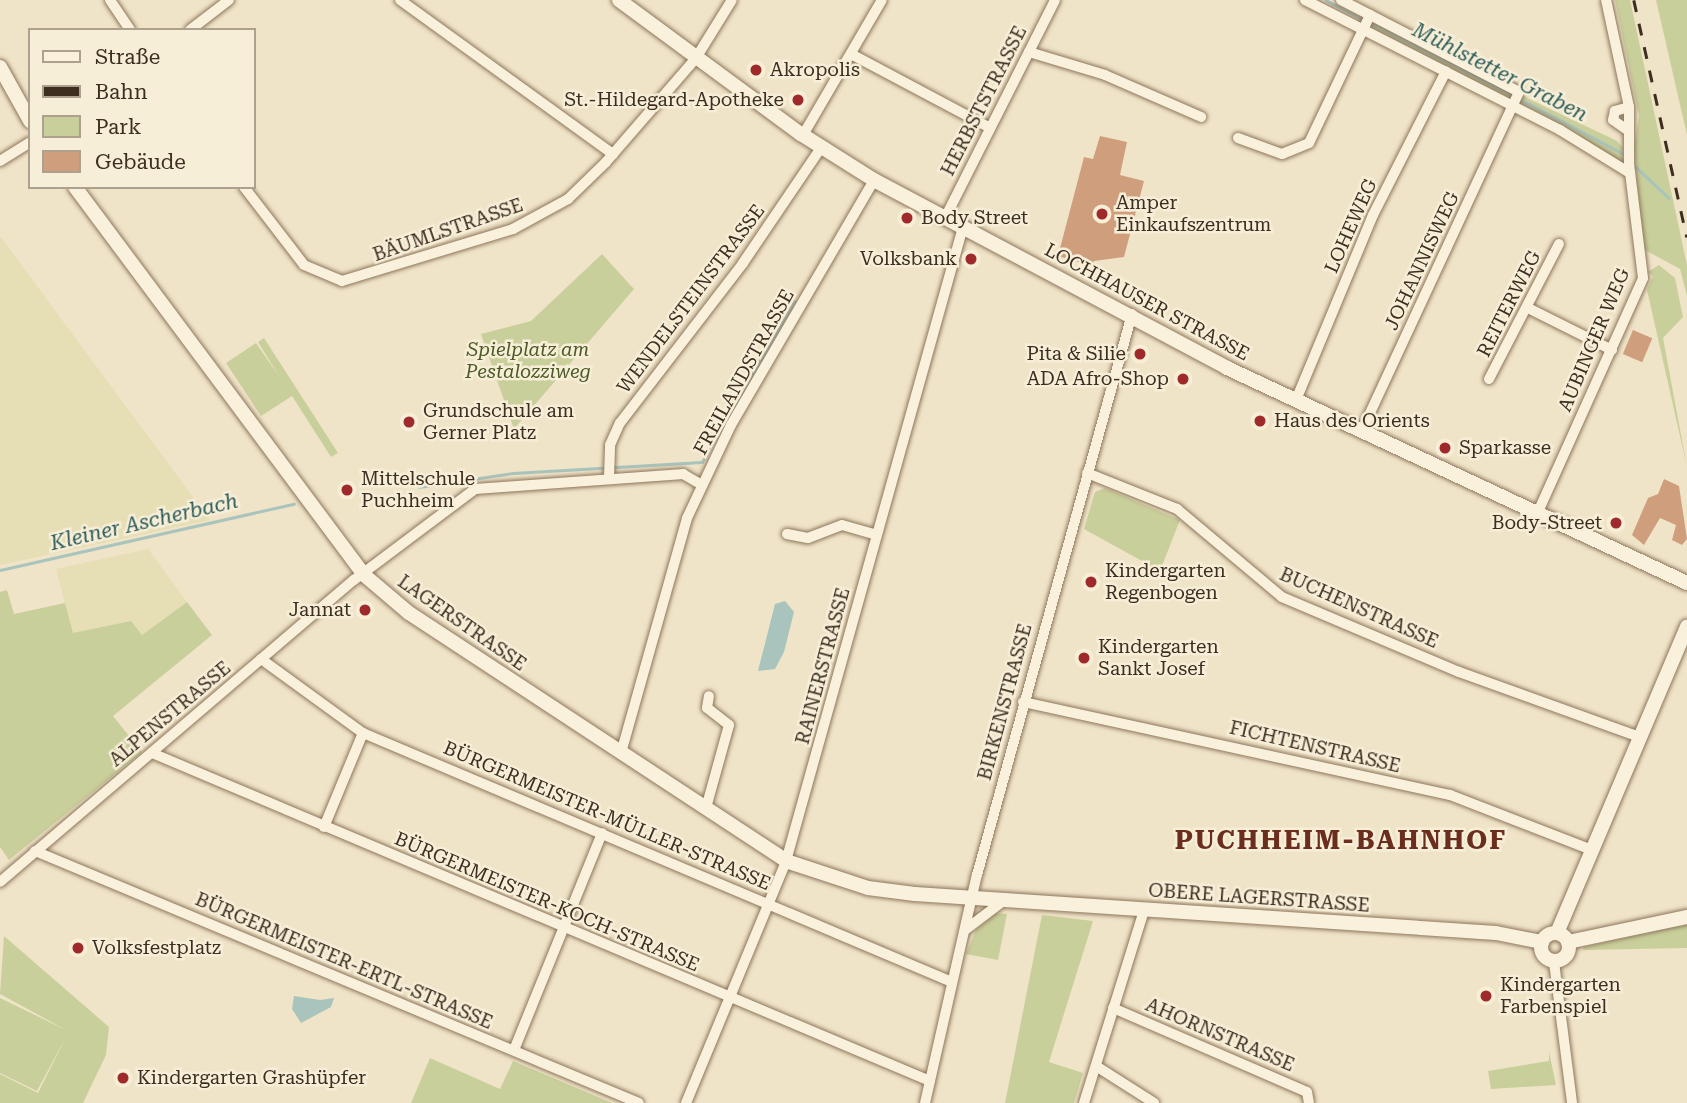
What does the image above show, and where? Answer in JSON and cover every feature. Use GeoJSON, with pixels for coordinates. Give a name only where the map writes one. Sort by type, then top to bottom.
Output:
{"type":"FeatureCollection","features":[{"type":"Feature","properties":{"kind":"street"},"geometry":{"type":"LineString","coordinates":[[110,0],[129,28]]}},
{"type":"Feature","properties":{"kind":"street"},"geometry":{"type":"LineString","coordinates":[[193,28],[229,0]]}},
{"type":"Feature","properties":{"kind":"street"},"geometry":{"type":"LineString","coordinates":[[400,0],[613,153]]}},
{"type":"Feature","properties":{"kind":"street","name":"LOCHHAUSER STRASSE"},"geometry":{"type":"LineString","coordinates":[[619,0],[821,148],[874,180],[1296,400],[1687,583]]}},
{"type":"Feature","properties":{"kind":"street","name":"BÄUMLSTRASSE"},"geometry":{"type":"LineString","coordinates":[[246,189],[304,265],[342,281],[447,252],[545,215],[613,153],[696,58],[732,0]]}},
{"type":"Feature","properties":{"kind":"street"},"geometry":{"type":"LineString","coordinates":[[803,135],[882,0]]}},
{"type":"Feature","properties":{"kind":"street","name":"HERBSTSTRASSE"},"geometry":{"type":"LineString","coordinates":[[945,218],[1055,0]]}},
{"type":"Feature","properties":{"kind":"street"},"geometry":{"type":"LineString","coordinates":[[1305,0],[1367,22],[1629,164]]}},
{"type":"Feature","properties":{"kind":"street"},"geometry":{"type":"LineString","coordinates":[[1341,0],[1367,22],[1446,71],[1515,101]]}},
{"type":"Feature","properties":{"kind":"street","name":"AUBINGER WEG"},"geometry":{"type":"LineString","coordinates":[[1538,512],[1643,278],[1629,164],[1629,107],[1606,0]]}},
{"type":"Feature","properties":{"kind":"street"},"geometry":{"type":"LineString","coordinates":[[1238,138],[1282,154],[1309,144],[1367,22]]}},
{"type":"Feature","properties":{"kind":"street"},"geometry":{"type":"LineString","coordinates":[[1029,52],[1105,75],[1184,113],[1202,117]]}},
{"type":"Feature","properties":{"kind":"street"},"geometry":{"type":"LineString","coordinates":[[851,54],[990,128]]}},
{"type":"Feature","properties":{"kind":"street"},"geometry":{"type":"LineString","coordinates":[[0,66],[28,117]]}},
{"type":"Feature","properties":{"kind":"street","name":"LOHEWEG"},"geometry":{"type":"LineString","coordinates":[[1296,400],[1373,215],[1446,71]]}},
{"type":"Feature","properties":{"kind":"street","name":"JOHANNISWEG"},"geometry":{"type":"LineString","coordinates":[[1362,431],[1515,101]]}},
{"type":"Feature","properties":{"kind":"street","name":"AUBINGER WEG"},"geometry":{"type":"LineString","coordinates":[[1629,107],[1613,117],[1616,126],[1629,131]]}},
{"type":"Feature","properties":{"kind":"street"},"geometry":{"type":"LineString","coordinates":[[0,161],[28,143]]}},
{"type":"Feature","properties":{"kind":"street","name":"WENDELSTEINSTRASSE"},"geometry":{"type":"LineString","coordinates":[[609,470],[620,423],[743,263],[821,148]]}},
{"type":"Feature","properties":{"kind":"street","name":"FREILANDSTRASSE"},"geometry":{"type":"LineString","coordinates":[[621,753],[678,541],[702,485],[731,425],[874,180]]}},
{"type":"Feature","properties":{"kind":"street","name":"LAGERSTRASSE"},"geometry":{"type":"LineString","coordinates":[[76,189],[363,574],[409,613],[786,861],[868,888],[972,898]]}},
{"type":"Feature","properties":{"kind":"street","name":"RAINERSTRASSE"},"geometry":{"type":"LineString","coordinates":[[686,1103],[786,861],[963,227]]}},
{"type":"Feature","properties":{"kind":"street","name":"REITERWEG"},"geometry":{"type":"LineString","coordinates":[[1489,379],[1559,244]]}},
{"type":"Feature","properties":{"kind":"street"},"geometry":{"type":"LineString","coordinates":[[1528,308],[1612,350]]}},
{"type":"Feature","properties":{"kind":"street","name":"BIRKENSTRASSE"},"geometry":{"type":"LineString","coordinates":[[925,1103],[964,930],[1023,702],[1132,314]]}},
{"type":"Feature","properties":{"kind":"street","name":"ALPENSTRASSE"},"geometry":{"type":"LineString","coordinates":[[0,882],[363,574],[475,489],[609,470],[683,474],[702,485]]}},
{"type":"Feature","properties":{"kind":"street","name":"BUCHENSTRASSE"},"geometry":{"type":"LineString","coordinates":[[1087,473],[1177,509],[1282,597],[1459,672],[1640,737]]}},
{"type":"Feature","properties":{"kind":"street"},"geometry":{"type":"LineString","coordinates":[[787,534],[808,538],[842,525],[877,535]]}},
{"type":"Feature","properties":{"kind":"street"},"geometry":{"type":"LineString","coordinates":[[1554,962],[1567,956],[1563,938],[1592,850],[1687,626]]}},
{"type":"Feature","properties":{"kind":"street","name":"BÜRGERMEISTER-MÜLLER-STRASSE"},"geometry":{"type":"LineString","coordinates":[[261,659],[363,733],[952,982]]}},
{"type":"Feature","properties":{"kind":"street"},"geometry":{"type":"LineString","coordinates":[[706,808],[729,725],[707,708],[709,696]]}},
{"type":"Feature","properties":{"kind":"street","name":"FICHTENSTRASSE"},"geometry":{"type":"LineString","coordinates":[[1023,702],[1450,795],[1592,850]]}},
{"type":"Feature","properties":{"kind":"street"},"geometry":{"type":"LineString","coordinates":[[324,827],[363,733]]}},
{"type":"Feature","properties":{"kind":"street","name":"BÜRGERMEISTER-KOCH-STRASSE"},"geometry":{"type":"LineString","coordinates":[[152,753],[930,1081]]}},
{"type":"Feature","properties":{"kind":"street"},"geometry":{"type":"LineString","coordinates":[[514,1050],[602,833]]}},
{"type":"Feature","properties":{"kind":"street","name":"BÜRGERMEISTER-ERTL-STRASSE"},"geometry":{"type":"LineString","coordinates":[[35,851],[639,1103]]}},
{"type":"Feature","properties":{"kind":"street","name":"OBERE LAGERSTRASSE"},"geometry":{"type":"LineString","coordinates":[[972,898],[1496,933],[1542,942]]}},
{"type":"Feature","properties":{"kind":"street"},"geometry":{"type":"LineString","coordinates":[[964,930],[1004,900]]}},
{"type":"Feature","properties":{"kind":"street"},"geometry":{"type":"LineString","coordinates":[[1084,1103],[1144,910]]}},
{"type":"Feature","properties":{"kind":"street"},"geometry":{"type":"LineString","coordinates":[[1573,1103],[1554,962],[1543,955],[1542,942],[1687,917]]}},
{"type":"Feature","properties":{"kind":"street","name":"AHORNSTRASSE"},"geometry":{"type":"LineString","coordinates":[[1113,1008],[1262,1071],[1310,1101]]}},
{"type":"Feature","properties":{"kind":"street"},"geometry":{"type":"LineString","coordinates":[[1096,1066],[1154,1103]]}},
{"type":"Feature","properties":{"kind":"shaded area"},"geometry":{"type":"Polygon","coordinates":[[[0,236],[210,520],[0,565],[0,236]]]}},
{"type":"Feature","properties":{"kind":"shaded area"},"geometry":{"type":"Polygon","coordinates":[[[148,549],[187,602],[142,635],[131,621],[73,634],[56,569],[148,549]]]}},
{"type":"Feature","properties":{"kind":"green space"},"geometry":{"type":"Polygon","coordinates":[[[1615,0],[1630,0],[1687,265],[1687,296],[1680,269],[1643,249],[1634,146],[1639,116],[1615,0]]]}},
{"type":"Feature","properties":{"kind":"green space"},"geometry":{"type":"Polygon","coordinates":[[[1656,0],[1687,0],[1687,135],[1656,0]]]}},
{"type":"Feature","properties":{"kind":"green space"},"geometry":{"type":"Polygon","coordinates":[[[1375,20],[1513,92],[1509,100],[1370,30],[1375,20]]]}},
{"type":"Feature","properties":{"kind":"green space"},"geometry":{"type":"Polygon","coordinates":[[[1523,96],[1617,141],[1623,148],[1622,164],[1518,105],[1523,96]]]}},
{"type":"Feature","properties":{"kind":"green space","name":"Spielplatz am Pestalozziweg"},"geometry":{"type":"Polygon","coordinates":[[[602,254],[634,289],[514,429],[481,334],[531,321],[602,254]]]}},
{"type":"Feature","properties":{"kind":"green space"},"geometry":{"type":"Polygon","coordinates":[[[1659,265],[1675,278],[1683,317],[1663,338],[1687,467],[1647,290],[1653,276],[1648,272],[1659,265]]]}},
{"type":"Feature","properties":{"kind":"green space"},"geometry":{"type":"Polygon","coordinates":[[[264,338],[338,453],[331,457],[292,396],[261,416],[226,363],[256,343],[279,376],[258,342],[264,338]]]}},
{"type":"Feature","properties":{"kind":"green space"},"geometry":{"type":"Polygon","coordinates":[[[1105,488],[1180,520],[1160,571],[1084,529],[1095,492],[1105,488]]]}},
{"type":"Feature","properties":{"kind":"green space"},"geometry":{"type":"Polygon","coordinates":[[[7,590],[14,614],[65,603],[73,633],[131,621],[142,635],[187,602],[212,635],[113,716],[142,752],[9,860],[0,847],[0,592],[7,590]]]}},
{"type":"Feature","properties":{"kind":"green space"},"geometry":{"type":"Polygon","coordinates":[[[996,913],[1007,914],[998,960],[966,954],[976,930],[996,913]]]}},
{"type":"Feature","properties":{"kind":"green space"},"geometry":{"type":"Polygon","coordinates":[[[1042,915],[1093,921],[1049,1062],[1083,1073],[1074,1103],[1005,1103],[1042,915]]]}},
{"type":"Feature","properties":{"kind":"green space"},"geometry":{"type":"Polygon","coordinates":[[[1687,924],[1687,948],[1583,950],[1584,947],[1687,924]]]}},
{"type":"Feature","properties":{"kind":"green space"},"geometry":{"type":"Polygon","coordinates":[[[4,936],[109,1027],[106,1055],[83,1103],[0,1103],[0,1074],[38,1093],[67,1035],[37,1091],[0,1073],[0,998],[66,1030],[0,994],[4,936]]]}},
{"type":"Feature","properties":{"kind":"green space"},"geometry":{"type":"Polygon","coordinates":[[[1549,1052],[1556,1085],[1491,1089],[1488,1071],[1549,1061],[1549,1052]]]}},
{"type":"Feature","properties":{"kind":"green space"},"geometry":{"type":"Polygon","coordinates":[[[430,1058],[500,1089],[513,1061],[612,1103],[411,1103],[430,1058]]]}},
{"type":"Feature","properties":{"kind":"water"},"geometry":{"type":"Polygon","coordinates":[[[785,601],[794,612],[784,652],[775,669],[758,671],[775,604],[785,601]]]}},
{"type":"Feature","properties":{"kind":"water"},"geometry":{"type":"Polygon","coordinates":[[[294,996],[320,1000],[334,998],[331,1007],[301,1023],[292,1009],[294,996]]]}},
{"type":"Feature","properties":{"kind":"building","name":"Amper Einkaufszentrum"},"geometry":{"type":"Polygon","coordinates":[[[1100,136],[1127,142],[1120,175],[1144,181],[1124,257],[1094,261],[1093,266],[1058,256],[1084,157],[1093,159],[1100,136]]]}},
{"type":"Feature","properties":{"kind":"building"},"geometry":{"type":"Polygon","coordinates":[[[1633,330],[1652,338],[1642,362],[1623,354],[1633,330]]]}},
{"type":"Feature","properties":{"kind":"building"},"geometry":{"type":"Polygon","coordinates":[[[1664,479],[1679,486],[1687,539],[1682,545],[1672,540],[1676,525],[1660,518],[1644,545],[1632,535],[1648,498],[1658,494],[1664,479]]]}},
{"type":"Feature","properties":{"kind":"waterway","name":"Mühlstetter Graben"},"geometry":{"type":"LineString","coordinates":[[1326,0],[1364,20]]}},
{"type":"Feature","properties":{"kind":"waterway","name":"Mühlstetter Graben"},"geometry":{"type":"LineString","coordinates":[[1370,23],[1514,96]]}},
{"type":"Feature","properties":{"kind":"waterway","name":"Mühlstetter Graben"},"geometry":{"type":"LineString","coordinates":[[1520,99],[1622,153]]}},
{"type":"Feature","properties":{"kind":"waterway","name":"Mühlstetter Graben"},"geometry":{"type":"LineString","coordinates":[[1636,167],[1669,198]]}},
{"type":"Feature","properties":{"kind":"waterway","name":"Kleiner Ascherbach"},"geometry":{"type":"LineString","coordinates":[[419,487],[513,473],[702,462],[794,302]]}},
{"type":"Feature","properties":{"kind":"waterway","name":"Kleiner Ascherbach"},"geometry":{"type":"LineString","coordinates":[[0,570],[294,504]]}},
{"type":"Feature","properties":{"kind":"railway"},"geometry":{"type":"LineString","coordinates":[[1634,0],[1687,237]]}},
{"type":"Feature","properties":{"kind":"place","name":"Akropolis"},"geometry":{"type":"Point","coordinates":[756,70]}},
{"type":"Feature","properties":{"kind":"place","name":"St.-Hildegard-Apotheke"},"geometry":{"type":"Point","coordinates":[798,100]}},
{"type":"Feature","properties":{"kind":"place","name":"Amper Einkaufszentrum"},"geometry":{"type":"Point","coordinates":[1102,214]}},
{"type":"Feature","properties":{"kind":"place","name":"Body Street"},"geometry":{"type":"Point","coordinates":[907,218]}},
{"type":"Feature","properties":{"kind":"place","name":"Volksbank"},"geometry":{"type":"Point","coordinates":[971,259]}},
{"type":"Feature","properties":{"kind":"place","name":"Pita & Silie"},"geometry":{"type":"Point","coordinates":[1140,354]}},
{"type":"Feature","properties":{"kind":"place","name":"ADA Afro-Shop"},"geometry":{"type":"Point","coordinates":[1183,379]}},
{"type":"Feature","properties":{"kind":"place","name":"Haus des Orients"},"geometry":{"type":"Point","coordinates":[1260,421]}},
{"type":"Feature","properties":{"kind":"place","name":"Grundschule am Gerner Platz"},"geometry":{"type":"Point","coordinates":[409,422]}},
{"type":"Feature","properties":{"kind":"place","name":"Sparkasse"},"geometry":{"type":"Point","coordinates":[1445,448]}},
{"type":"Feature","properties":{"kind":"place","name":"Mittelschule Puchheim"},"geometry":{"type":"Point","coordinates":[347,490]}},
{"type":"Feature","properties":{"kind":"place","name":"Body-Street"},"geometry":{"type":"Point","coordinates":[1616,523]}},
{"type":"Feature","properties":{"kind":"place","name":"Kindergarten Regenbogen"},"geometry":{"type":"Point","coordinates":[1091,582]}},
{"type":"Feature","properties":{"kind":"place","name":"Jannat"},"geometry":{"type":"Point","coordinates":[365,610]}},
{"type":"Feature","properties":{"kind":"place","name":"Kindergarten Sankt Josef"},"geometry":{"type":"Point","coordinates":[1084,658]}},
{"type":"Feature","properties":{"kind":"place","name":"Volksfestplatz"},"geometry":{"type":"Point","coordinates":[78,948]}},
{"type":"Feature","properties":{"kind":"place","name":"Kindergarten Farbenspiel"},"geometry":{"type":"Point","coordinates":[1486,996]}},
{"type":"Feature","properties":{"kind":"place","name":"Kindergarten Grashüpfer"},"geometry":{"type":"Point","coordinates":[123,1078]}},
{"type":"Feature","properties":{"kind":"district","name":"PUCHHEIM-BAHNHOF"},"geometry":{"type":"Point","coordinates":[1341,841]}}]}
